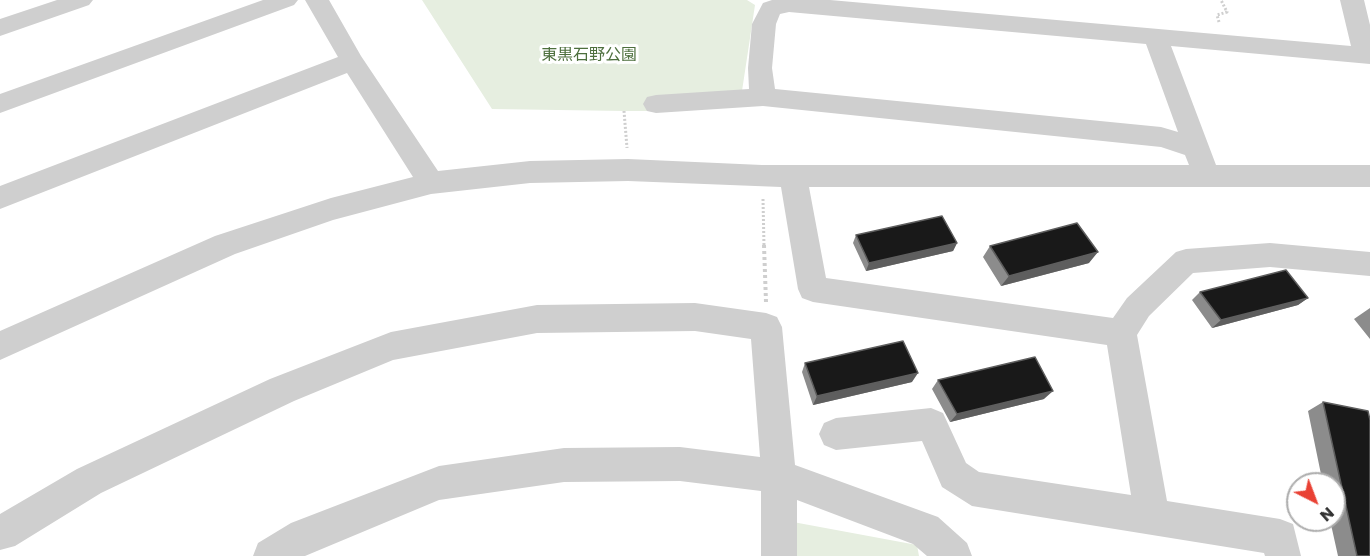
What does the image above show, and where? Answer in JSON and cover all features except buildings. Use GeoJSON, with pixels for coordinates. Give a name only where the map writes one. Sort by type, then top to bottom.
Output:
{"type":"FeatureCollection","features":[{"type":"Feature","properties":{"kind":"street"},"geometry":{"type":"LineString","coordinates":[[0,28],[81,0]]}},
{"type":"Feature","properties":{"kind":"street"},"geometry":{"type":"LineString","coordinates":[[0,104],[286,0]]}},
{"type":"Feature","properties":{"kind":"street"},"geometry":{"type":"LineString","coordinates":[[317,0],[352,61],[431,183]]}},
{"type":"Feature","properties":{"kind":"street"},"geometry":{"type":"LineString","coordinates":[[762,97],[760,68],[764,24],[771,9],[789,4],[1368,56],[1352,0]]}},
{"type":"Feature","properties":{"kind":"street"},"geometry":{"type":"LineString","coordinates":[[1155,37],[1205,175]]}},
{"type":"Feature","properties":{"kind":"street"},"geometry":{"type":"LineString","coordinates":[[0,198],[352,61]]}},
{"type":"Feature","properties":{"kind":"street"},"geometry":{"type":"LineString","coordinates":[[656,104],[762,97],[1161,137],[1197,148]]}},
{"type":"Feature","properties":{"kind":"street"},"geometry":{"type":"LineString","coordinates":[[0,346],[225,245],[331,209],[431,183],[530,172],[628,170],[762,176],[1370,176]]}},
{"type":"Feature","properties":{"kind":"street"},"geometry":{"type":"LineString","coordinates":[[793,176],[813,289],[1121,333]]}},
{"type":"Feature","properties":{"kind":"street"},"geometry":{"type":"LineString","coordinates":[[1152,516],[1121,333],[1138,307],[1186,261],[1270,255],[1370,264]]}},
{"type":"Feature","properties":{"kind":"street"},"geometry":{"type":"LineString","coordinates":[[3,535],[89,481],[282,390],[391,346],[537,320],[695,317],[766,327],[779,476],[779,556]]}},
{"type":"Feature","properties":{"kind":"street"},"geometry":{"type":"LineString","coordinates":[[836,434],[932,424],[954,475],[972,488],[1280,537],[1282,556]]}},
{"type":"Feature","properties":{"kind":"street"},"geometry":{"type":"LineString","coordinates":[[271,556],[304,536],[440,483],[564,465],[680,464],[779,476],[925,530],[954,556]]}},
{"type":"Feature","properties":{"kind":"path"},"geometry":{"type":"LineString","coordinates":[[624,111],[628,170]]}},
{"type":"Feature","properties":{"kind":"path"},"geometry":{"type":"LineString","coordinates":[[762,176],[766,327]]}},
{"type":"Feature","properties":{"kind":"green space","name":"東黒石野公園"},"geometry":{"type":"Polygon","coordinates":[[[422,0],[747,0],[755,5],[742,91],[650,111],[624,111],[492,109],[422,0]]]}},
{"type":"Feature","properties":{"kind":"green space"},"geometry":{"type":"Polygon","coordinates":[[[793,522],[917,545],[919,556],[794,556],[793,522]]]}}]}
